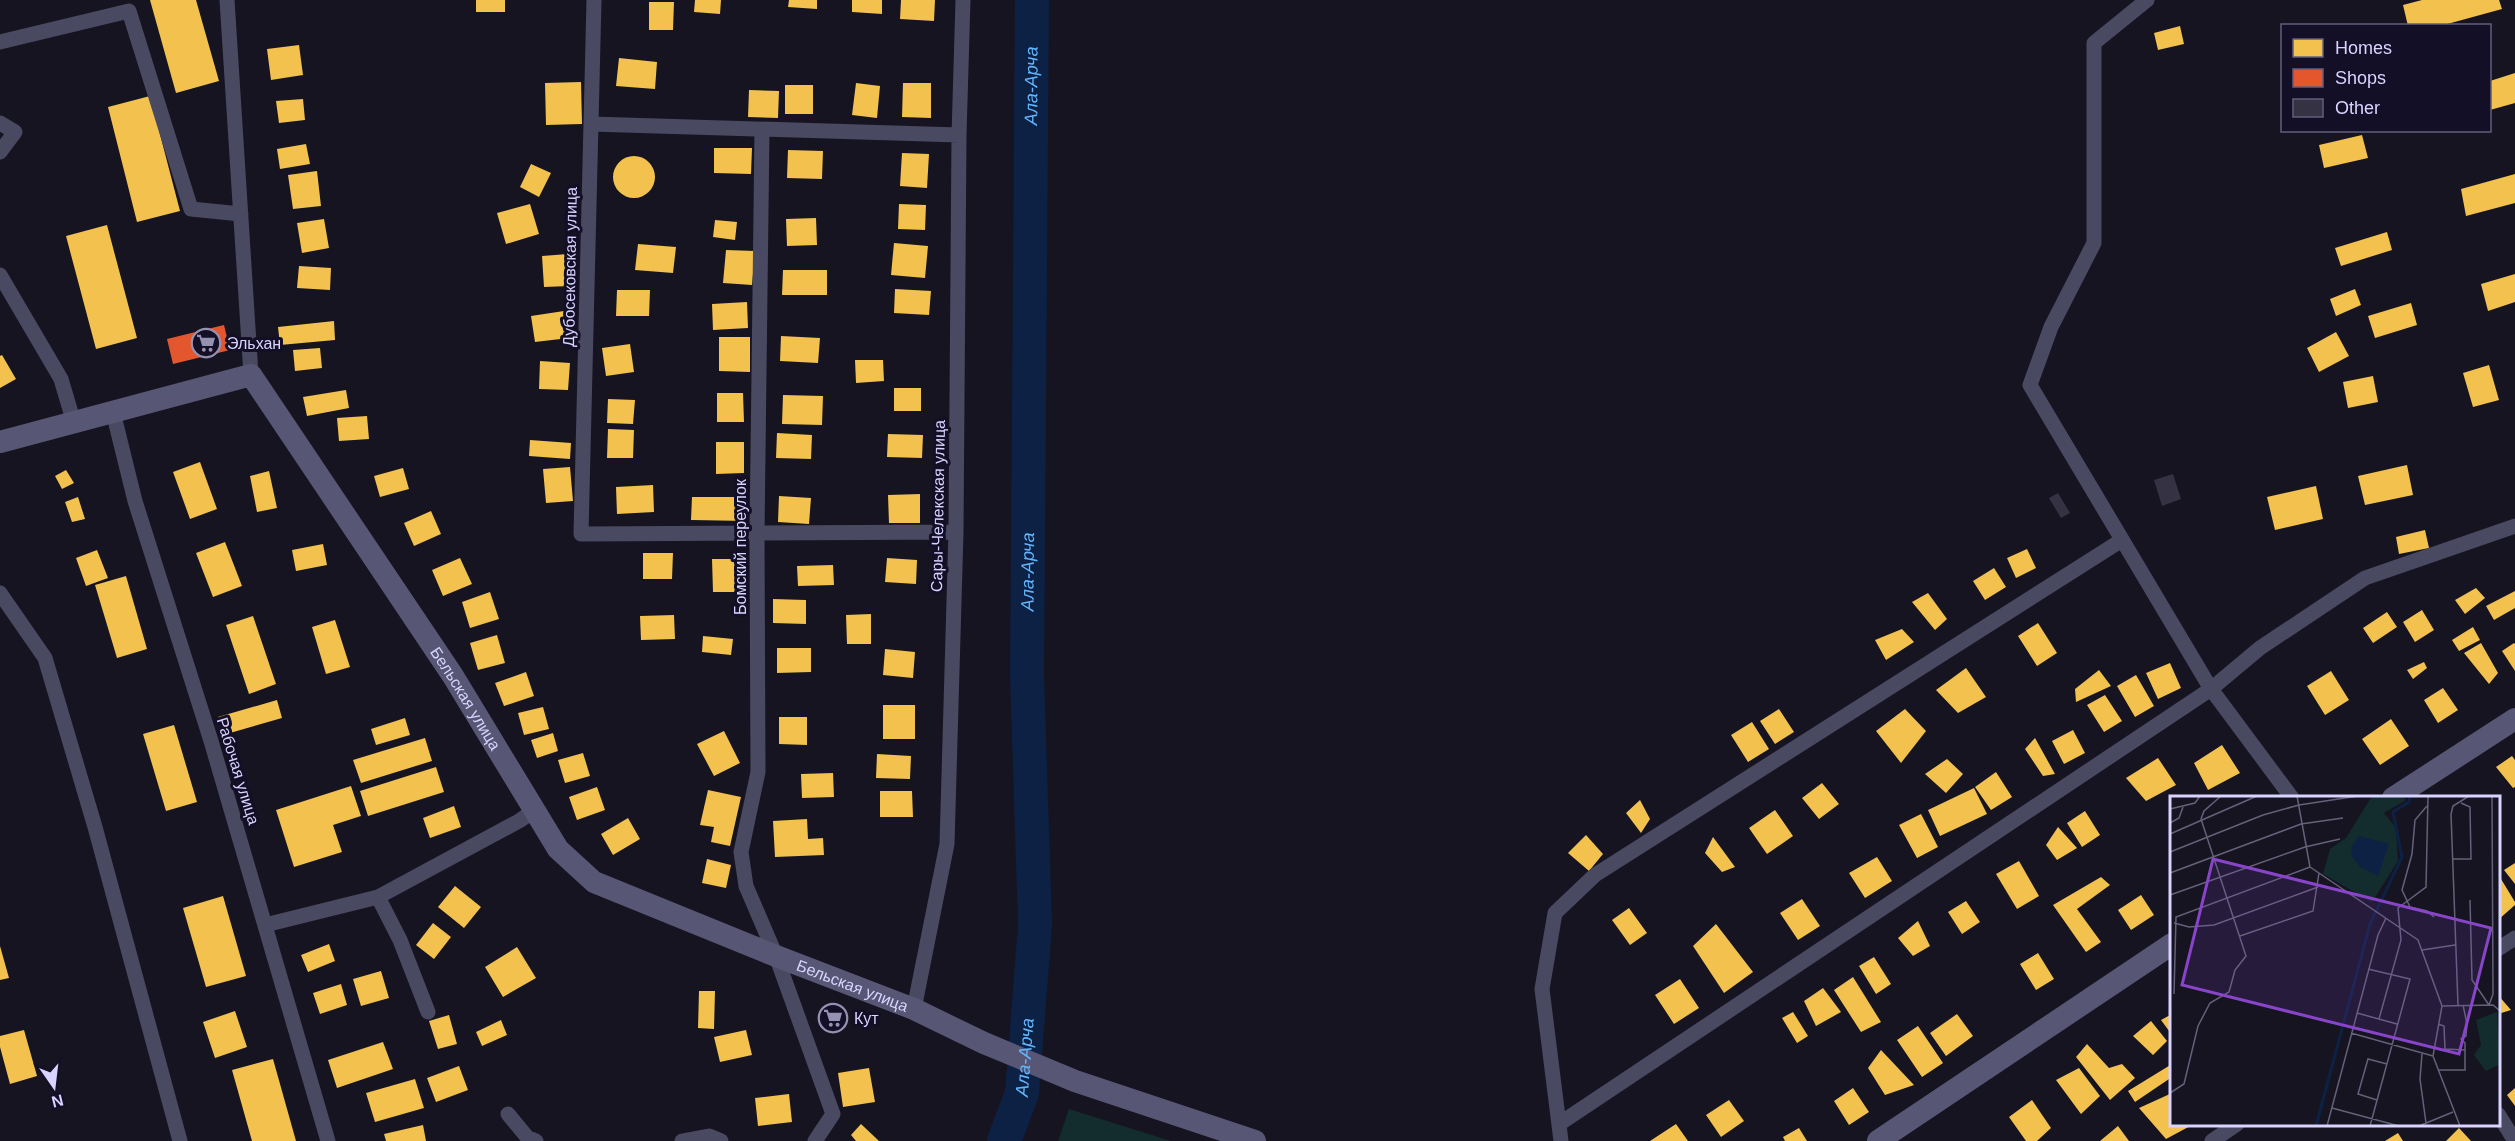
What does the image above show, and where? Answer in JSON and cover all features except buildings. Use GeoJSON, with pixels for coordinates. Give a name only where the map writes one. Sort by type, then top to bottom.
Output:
{"type":"FeatureCollection","features":[{"type":"Feature","properties":{"kind":"street"},"geometry":{"type":"LineString","coordinates":[[0,442],[251,375],[227,0]]}},
{"type":"Feature","properties":{"kind":"street","name":"Дубосековская улица"},"geometry":{"type":"LineString","coordinates":[[594,0],[581,534],[757,534]]}},
{"type":"Feature","properties":{"kind":"street","name":"Сары-Челекская улица"},"geometry":{"type":"LineString","coordinates":[[914,1009],[947,844],[956,532],[959,135],[963,0]]}},
{"type":"Feature","properties":{"kind":"street"},"geometry":{"type":"LineString","coordinates":[[2147,0],[2094,43],[2094,243],[2051,327],[2030,385],[2211,689],[2291,796]]}},
{"type":"Feature","properties":{"kind":"street"},"geometry":{"type":"LineString","coordinates":[[0,42],[129,11],[191,209],[241,214]]}},
{"type":"Feature","properties":{"kind":"street"},"geometry":{"type":"LineString","coordinates":[[0,123],[15,132],[0,152]]}},
{"type":"Feature","properties":{"kind":"street"},"geometry":{"type":"LineString","coordinates":[[591,124],[959,135]]}},
{"type":"Feature","properties":{"kind":"street","name":"Бомский переулок"},"geometry":{"type":"LineString","coordinates":[[762,130],[757,534],[758,772],[741,852],[746,886],[776,956],[833,1114],[815,1141]]}},
{"type":"Feature","properties":{"kind":"street"},"geometry":{"type":"LineString","coordinates":[[0,275],[61,379],[74,423]]}},
{"type":"Feature","properties":{"kind":"street","name":"Бельская улица"},"geometry":{"type":"LineString","coordinates":[[251,375],[453,676],[558,849],[594,882],[914,1009],[984,1043],[1075,1081],[1255,1141]]}},
{"type":"Feature","properties":{"kind":"street","name":"Рабочая улица"},"geometry":{"type":"LineString","coordinates":[[113,412],[135,501],[211,741],[328,1141]]}},
{"type":"Feature","properties":{"kind":"street"},"geometry":{"type":"LineString","coordinates":[[1559,1124],[2211,689],[2260,648],[2365,578],[2515,526]]}},
{"type":"Feature","properties":{"kind":"street"},"geometry":{"type":"LineString","coordinates":[[757,534],[956,532]]}},
{"type":"Feature","properties":{"kind":"street"},"geometry":{"type":"LineString","coordinates":[[1561,1141],[1542,989],[1555,913],[1595,875],[2122,540]]}},
{"type":"Feature","properties":{"kind":"street"},"geometry":{"type":"LineString","coordinates":[[0,593],[45,658],[95,827],[180,1141]]}},
{"type":"Feature","properties":{"kind":"street"},"geometry":{"type":"LineString","coordinates":[[2396,796],[2515,719]]}},
{"type":"Feature","properties":{"kind":"street"},"geometry":{"type":"LineString","coordinates":[[265,925],[378,897],[519,822],[535,810]]}},
{"type":"Feature","properties":{"kind":"street"},"geometry":{"type":"LineString","coordinates":[[378,897],[400,940],[428,1012]]}},
{"type":"Feature","properties":{"kind":"street"},"geometry":{"type":"LineString","coordinates":[[2500,948],[2515,938]]}},
{"type":"Feature","properties":{"kind":"street"},"geometry":{"type":"LineString","coordinates":[[1878,1141],[2170,945]]}},
{"type":"Feature","properties":{"kind":"street"},"geometry":{"type":"LineString","coordinates":[[508,1114],[526,1137],[536,1141]]}},
{"type":"Feature","properties":{"kind":"street"},"geometry":{"type":"LineString","coordinates":[[2500,1116],[2515,1141]]}},
{"type":"Feature","properties":{"kind":"street"},"geometry":{"type":"LineString","coordinates":[[2212,1141],[2235,1126]]}},
{"type":"Feature","properties":{"kind":"street"},"geometry":{"type":"LineString","coordinates":[[682,1141],[709,1136],[721,1141]]}},
{"type":"Feature","properties":{"kind":"green space"},"geometry":{"type":"Polygon","coordinates":[[[1069,1109],[1171,1141],[1058,1141],[1069,1109]]]}},
{"type":"Feature","properties":{"kind":"waterway","name":"Ала-Арча"},"geometry":{"type":"LineString","coordinates":[[1004,1141],[1022,1093],[1035,925],[1027,675],[1032,0]]}},
{"type":"Feature","properties":{"kind":"place","name":"Эльхан"},"geometry":{"type":"Point","coordinates":[206,343]}},
{"type":"Feature","properties":{"kind":"place","name":"Кут"},"geometry":{"type":"Point","coordinates":[833,1018]}}]}
